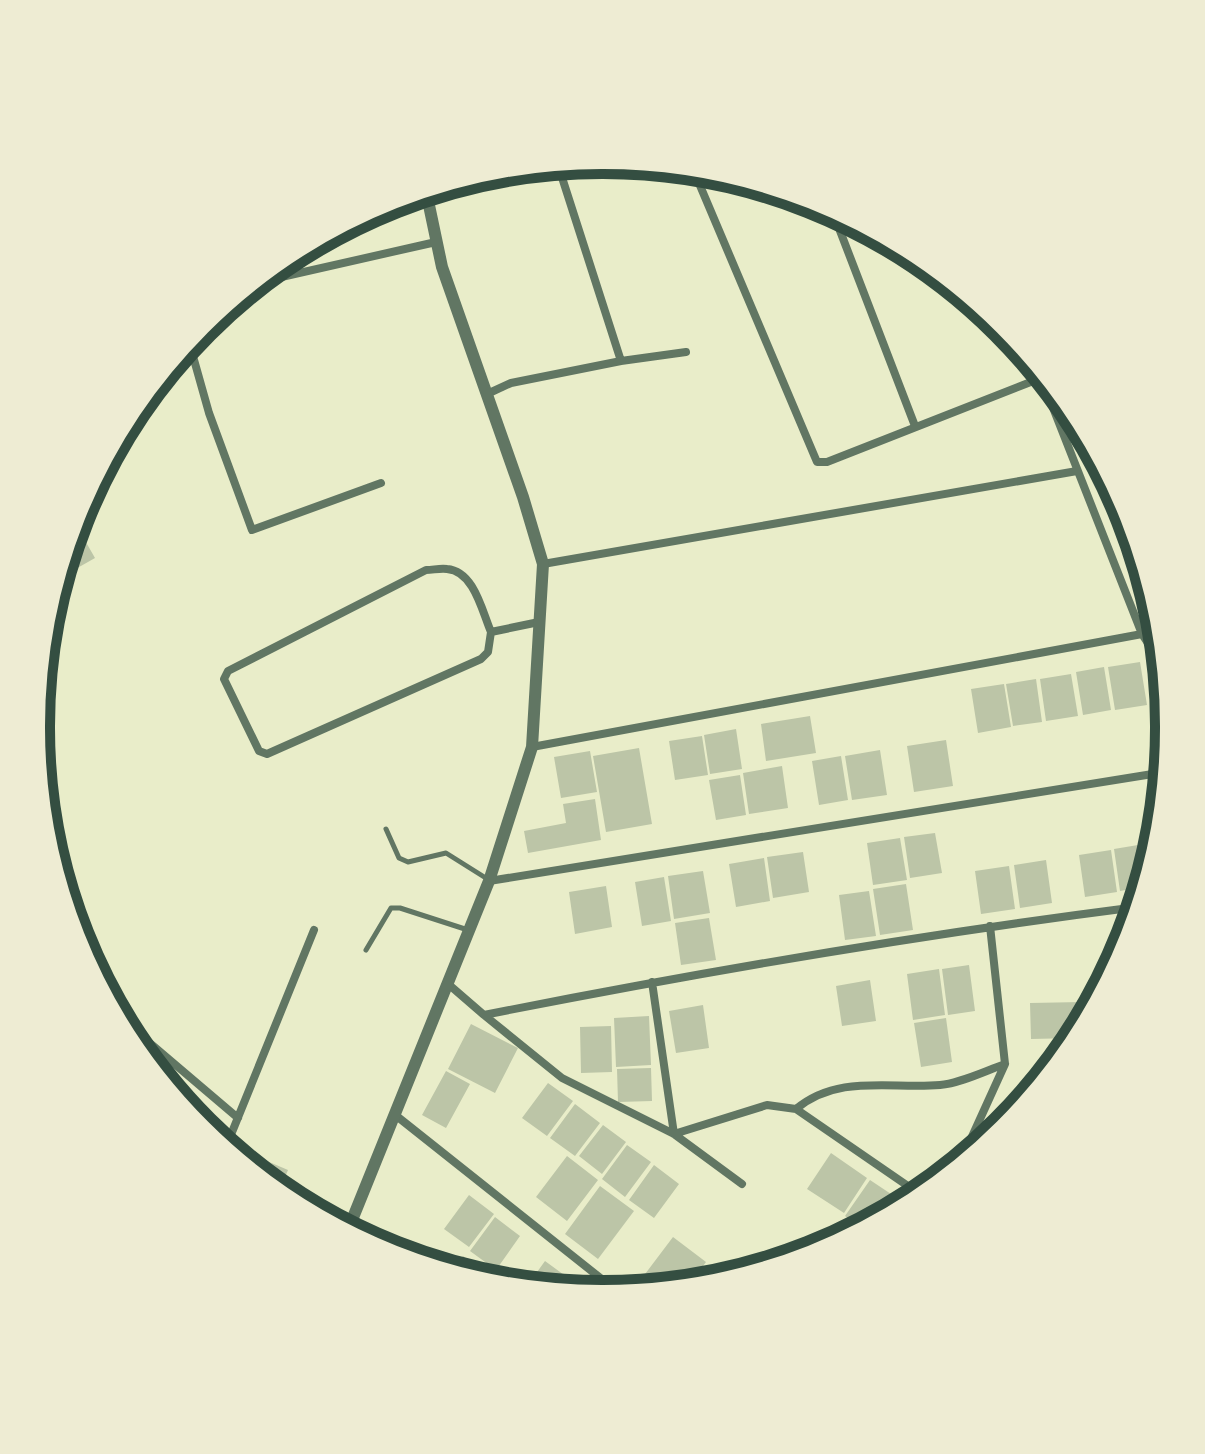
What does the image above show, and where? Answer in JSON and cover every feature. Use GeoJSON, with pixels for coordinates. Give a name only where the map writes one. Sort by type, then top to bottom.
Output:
{"type":"FeatureCollection","features":[{"type":"Feature","properties":{"kind":"street"},"geometry":{"type":"LineString","coordinates":[[562,176],[621,361]]}},
{"type":"Feature","properties":{"kind":"street"},"geometry":{"type":"LineString","coordinates":[[699,183],[817,462],[827,462],[1033,381]]}},
{"type":"Feature","properties":{"kind":"street"},"geometry":{"type":"LineString","coordinates":[[352,1220],[489,881],[532,747],[543,564],[442,267],[428,203]]}},
{"type":"Feature","properties":{"kind":"street"},"geometry":{"type":"LineString","coordinates":[[839,227],[915,426]]}},
{"type":"Feature","properties":{"kind":"street"},"geometry":{"type":"LineString","coordinates":[[284,276],[436,242]]}},
{"type":"Feature","properties":{"kind":"street"},"geometry":{"type":"LineString","coordinates":[[487,394],[511,383],[621,361],[686,352]]}},
{"type":"Feature","properties":{"kind":"street"},"geometry":{"type":"LineString","coordinates":[[193,356],[209,413],[252,530],[381,483]]}},
{"type":"Feature","properties":{"kind":"street"},"geometry":{"type":"LineString","coordinates":[[1052,406],[1148,643]]}},
{"type":"Feature","properties":{"kind":"street"},"geometry":{"type":"LineString","coordinates":[[543,564],[1077,471]]}},
{"type":"Feature","properties":{"kind":"street"},"geometry":{"type":"LineString","coordinates":[[449,568],[463,575],[474,590],[491,632],[488,652],[481,659],[267,754],[259,751],[224,679],[228,671],[426,570],[449,568]]}},
{"type":"Feature","properties":{"kind":"street"},"geometry":{"type":"LineString","coordinates":[[491,632],[539,622]]}},
{"type":"Feature","properties":{"kind":"street"},"geometry":{"type":"LineString","coordinates":[[532,747],[1142,634]]}},
{"type":"Feature","properties":{"kind":"street"},"geometry":{"type":"LineString","coordinates":[[489,881],[1153,774]]}},
{"type":"Feature","properties":{"kind":"street"},"geometry":{"type":"LineString","coordinates":[[484,1015],[652,982],[990,926],[1125,909]]}},
{"type":"Feature","properties":{"kind":"street"},"geometry":{"type":"LineString","coordinates":[[971,1138],[1005,1064],[990,926]]}},
{"type":"Feature","properties":{"kind":"street"},"geometry":{"type":"LineString","coordinates":[[231,1135],[314,930]]}},
{"type":"Feature","properties":{"kind":"street"},"geometry":{"type":"LineString","coordinates":[[652,982],[674,1134]]}},
{"type":"Feature","properties":{"kind":"street"},"geometry":{"type":"LineString","coordinates":[[446,983],[562,1078],[674,1134],[742,1184]]}},
{"type":"Feature","properties":{"kind":"street"},"geometry":{"type":"LineString","coordinates":[[149,1042],[238,1118]]}},
{"type":"Feature","properties":{"kind":"street"},"geometry":{"type":"LineString","coordinates":[[796,1109],[809,1098],[848,1085],[943,1085],[1005,1064]]}},
{"type":"Feature","properties":{"kind":"street"},"geometry":{"type":"LineString","coordinates":[[674,1134],[767,1105],[796,1109],[908,1186]]}},
{"type":"Feature","properties":{"kind":"street"},"geometry":{"type":"LineString","coordinates":[[394,1114],[603,1280]]}},
{"type":"Feature","properties":{"kind":"lane"},"geometry":{"type":"LineString","coordinates":[[386,829],[399,858],[408,862],[446,853],[489,881]]}},
{"type":"Feature","properties":{"kind":"lane"},"geometry":{"type":"LineString","coordinates":[[366,950],[391,908],[400,908],[469,930]]}},
{"type":"Feature","properties":{"kind":"building"},"geometry":{"type":"Polygon","coordinates":[[[83,538],[95,558],[73,571],[83,538]]]}},
{"type":"Feature","properties":{"kind":"building"},"geometry":{"type":"Polygon","coordinates":[[[1140,662],[1147,705],[1115,710],[1108,667],[1140,662]]]}},
{"type":"Feature","properties":{"kind":"building"},"geometry":{"type":"Polygon","coordinates":[[[1104,667],[1111,710],[1083,715],[1076,672],[1104,667]]]}},
{"type":"Feature","properties":{"kind":"building"},"geometry":{"type":"Polygon","coordinates":[[[1071,674],[1078,716],[1046,721],[1040,679],[1071,674]]]}},
{"type":"Feature","properties":{"kind":"building"},"geometry":{"type":"Polygon","coordinates":[[[1036,679],[1042,722],[1013,726],[1006,684],[1036,679]]]}},
{"type":"Feature","properties":{"kind":"building"},"geometry":{"type":"Polygon","coordinates":[[[1004,684],[1011,727],[978,733],[971,689],[1004,684]]]}},
{"type":"Feature","properties":{"kind":"building"},"geometry":{"type":"Polygon","coordinates":[[[810,716],[816,753],[766,761],[761,724],[810,716]]]}},
{"type":"Feature","properties":{"kind":"building"},"geometry":{"type":"Polygon","coordinates":[[[736,729],[742,769],[710,774],[704,735],[736,729]]]}},
{"type":"Feature","properties":{"kind":"building"},"geometry":{"type":"Polygon","coordinates":[[[702,736],[708,775],[675,780],[669,741],[702,736]]]}},
{"type":"Feature","properties":{"kind":"building"},"geometry":{"type":"Polygon","coordinates":[[[946,740],[953,786],[914,792],[907,746],[946,740]]]}},
{"type":"Feature","properties":{"kind":"building"},"geometry":{"type":"Polygon","coordinates":[[[639,748],[652,824],[606,832],[593,756],[639,748]]]}},
{"type":"Feature","properties":{"kind":"building"},"geometry":{"type":"Polygon","coordinates":[[[880,750],[887,795],[852,800],[845,756],[880,750]]]}},
{"type":"Feature","properties":{"kind":"building"},"geometry":{"type":"Polygon","coordinates":[[[590,751],[597,792],[561,798],[554,757],[590,751]]]}},
{"type":"Feature","properties":{"kind":"building"},"geometry":{"type":"Polygon","coordinates":[[[841,756],[848,800],[819,805],[812,761],[841,756]]]}},
{"type":"Feature","properties":{"kind":"building"},"geometry":{"type":"Polygon","coordinates":[[[782,766],[788,808],[749,814],[743,773],[782,766]]]}},
{"type":"Feature","properties":{"kind":"building"},"geometry":{"type":"Polygon","coordinates":[[[740,775],[746,815],[716,820],[709,780],[740,775]]]}},
{"type":"Feature","properties":{"kind":"building"},"geometry":{"type":"Polygon","coordinates":[[[595,799],[601,840],[528,853],[524,831],[566,823],[563,804],[595,799]]]}},
{"type":"Feature","properties":{"kind":"building"},"geometry":{"type":"Polygon","coordinates":[[[935,833],[942,873],[910,878],[904,837],[935,833]]]}},
{"type":"Feature","properties":{"kind":"building"},"geometry":{"type":"Polygon","coordinates":[[[900,838],[907,880],[873,885],[867,843],[900,838]]]}},
{"type":"Feature","properties":{"kind":"building"},"geometry":{"type":"Polygon","coordinates":[[[1142,844],[1131,889],[1120,891],[1114,849],[1142,844]]]}},
{"type":"Feature","properties":{"kind":"building"},"geometry":{"type":"Polygon","coordinates":[[[1111,850],[1117,892],[1085,897],[1079,855],[1111,850]]]}},
{"type":"Feature","properties":{"kind":"building"},"geometry":{"type":"Polygon","coordinates":[[[803,852],[809,892],[773,898],[767,857],[803,852]]]}},
{"type":"Feature","properties":{"kind":"building"},"geometry":{"type":"Polygon","coordinates":[[[764,858],[770,901],[736,907],[729,864],[764,858]]]}},
{"type":"Feature","properties":{"kind":"building"},"geometry":{"type":"Polygon","coordinates":[[[1046,860],[1052,903],[1020,908],[1014,865],[1046,860]]]}},
{"type":"Feature","properties":{"kind":"building"},"geometry":{"type":"Polygon","coordinates":[[[1009,866],[1015,909],[981,914],[975,871],[1009,866]]]}},
{"type":"Feature","properties":{"kind":"building"},"geometry":{"type":"Polygon","coordinates":[[[703,871],[710,913],[674,919],[668,876],[703,871]]]}},
{"type":"Feature","properties":{"kind":"building"},"geometry":{"type":"Polygon","coordinates":[[[664,877],[671,921],[642,926],[635,882],[664,877]]]}},
{"type":"Feature","properties":{"kind":"building"},"geometry":{"type":"Polygon","coordinates":[[[906,884],[913,930],[880,935],[873,889],[906,884]]]}},
{"type":"Feature","properties":{"kind":"building"},"geometry":{"type":"Polygon","coordinates":[[[606,886],[612,927],[575,934],[569,892],[606,886]]]}},
{"type":"Feature","properties":{"kind":"building"},"geometry":{"type":"Polygon","coordinates":[[[869,891],[876,936],[845,940],[839,895],[869,891]]]}},
{"type":"Feature","properties":{"kind":"building"},"geometry":{"type":"Polygon","coordinates":[[[709,918],[716,960],[681,965],[675,923],[709,918]]]}},
{"type":"Feature","properties":{"kind":"building"},"geometry":{"type":"Polygon","coordinates":[[[969,965],[975,1011],[948,1015],[942,969],[969,965]]]}},
{"type":"Feature","properties":{"kind":"building"},"geometry":{"type":"Polygon","coordinates":[[[939,969],[945,1015],[913,1020],[907,974],[939,969]]]}},
{"type":"Feature","properties":{"kind":"building"},"geometry":{"type":"Polygon","coordinates":[[[870,980],[876,1021],[842,1026],[836,986],[870,980]]]}},
{"type":"Feature","properties":{"kind":"building"},"geometry":{"type":"Polygon","coordinates":[[[1082,1002],[1059,1038],[1031,1039],[1030,1003],[1082,1002]]]}},
{"type":"Feature","properties":{"kind":"building"},"geometry":{"type":"Polygon","coordinates":[[[703,1005],[709,1048],[676,1053],[669,1011],[703,1005]]]}},
{"type":"Feature","properties":{"kind":"building"},"geometry":{"type":"Polygon","coordinates":[[[649,1016],[651,1065],[616,1067],[614,1018],[649,1016]]]}},
{"type":"Feature","properties":{"kind":"building"},"geometry":{"type":"Polygon","coordinates":[[[946,1018],[952,1062],[921,1067],[914,1023],[946,1018]]]}},
{"type":"Feature","properties":{"kind":"building"},"geometry":{"type":"Polygon","coordinates":[[[471,1024],[518,1048],[495,1093],[448,1069],[471,1024]]]}},
{"type":"Feature","properties":{"kind":"building"},"geometry":{"type":"Polygon","coordinates":[[[611,1026],[612,1072],[581,1073],[580,1027],[611,1026]]]}},
{"type":"Feature","properties":{"kind":"building"},"geometry":{"type":"Polygon","coordinates":[[[651,1068],[652,1101],[618,1102],[617,1069],[651,1068]]]}},
{"type":"Feature","properties":{"kind":"building"},"geometry":{"type":"Polygon","coordinates":[[[446,1071],[470,1084],[446,1128],[422,1115],[446,1071]]]}},
{"type":"Feature","properties":{"kind":"building"},"geometry":{"type":"Polygon","coordinates":[[[548,1083],[573,1101],[547,1136],[522,1118],[548,1083]]]}},
{"type":"Feature","properties":{"kind":"building"},"geometry":{"type":"Polygon","coordinates":[[[575,1104],[600,1123],[575,1156],[550,1138],[575,1104]]]}},
{"type":"Feature","properties":{"kind":"building"},"geometry":{"type":"Polygon","coordinates":[[[603,1125],[626,1142],[602,1174],[579,1156],[603,1125]]]}},
{"type":"Feature","properties":{"kind":"building"},"geometry":{"type":"Polygon","coordinates":[[[627,1145],[651,1162],[625,1197],[602,1179],[627,1145]]]}},
{"type":"Feature","properties":{"kind":"building"},"geometry":{"type":"Polygon","coordinates":[[[831,1153],[867,1178],[844,1213],[807,1189],[831,1153]]]}},
{"type":"Feature","properties":{"kind":"building"},"geometry":{"type":"Polygon","coordinates":[[[255,1156],[288,1170],[285,1178],[255,1156]]]}},
{"type":"Feature","properties":{"kind":"building"},"geometry":{"type":"Polygon","coordinates":[[[567,1156],[598,1180],[567,1221],[536,1197],[567,1156]]]}},
{"type":"Feature","properties":{"kind":"building"},"geometry":{"type":"Polygon","coordinates":[[[654,1165],[679,1184],[654,1218],[629,1200],[654,1165]]]}},
{"type":"Feature","properties":{"kind":"building"},"geometry":{"type":"Polygon","coordinates":[[[870,1180],[894,1196],[851,1221],[845,1216],[870,1180]]]}},
{"type":"Feature","properties":{"kind":"building"},"geometry":{"type":"Polygon","coordinates":[[[600,1186],[634,1211],[598,1259],[565,1234],[600,1186]]]}},
{"type":"Feature","properties":{"kind":"building"},"geometry":{"type":"Polygon","coordinates":[[[469,1195],[494,1214],[469,1247],[444,1229],[469,1195]]]}},
{"type":"Feature","properties":{"kind":"building"},"geometry":{"type":"Polygon","coordinates":[[[495,1217],[520,1236],[497,1269],[470,1251],[495,1217]]]}},
{"type":"Feature","properties":{"kind":"building"},"geometry":{"type":"Polygon","coordinates":[[[673,1237],[706,1262],[699,1271],[642,1278],[673,1237]]]}},
{"type":"Feature","properties":{"kind":"building"},"geometry":{"type":"Polygon","coordinates":[[[463,1256],[475,1264],[460,1261],[463,1256]]]}},
{"type":"Feature","properties":{"kind":"building"},"geometry":{"type":"Polygon","coordinates":[[[545,1261],[568,1278],[566,1278],[535,1275],[545,1261]]]}}]}
